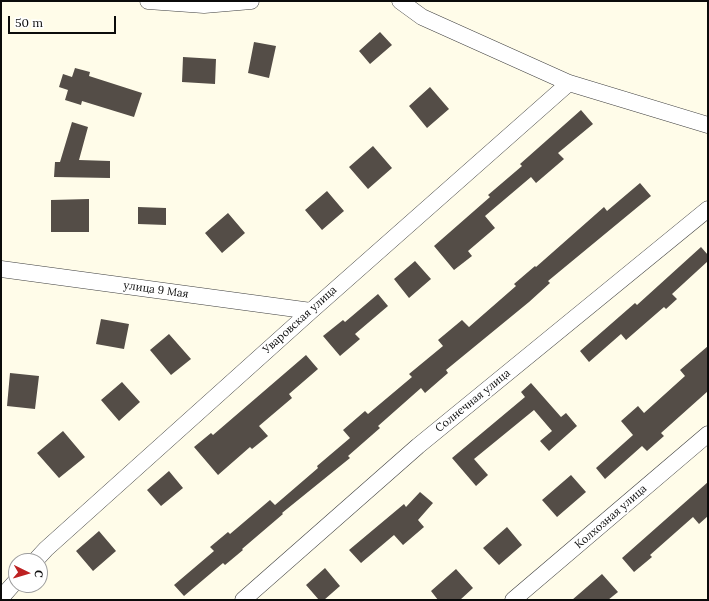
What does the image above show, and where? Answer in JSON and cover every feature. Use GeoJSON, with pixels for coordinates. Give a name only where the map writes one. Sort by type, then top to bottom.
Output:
{"type":"FeatureCollection","features":[{"type":"Feature","properties":{"kind":"street"},"geometry":{"type":"LineString","coordinates":[[148,1],[204,5],[251,1]]}},
{"type":"Feature","properties":{"kind":"street"},"geometry":{"type":"LineString","coordinates":[[400,1],[422,17],[569,84],[708,125]]}},
{"type":"Feature","properties":{"kind":"street","name":"Уваровская улица"},"geometry":{"type":"LineString","coordinates":[[42,553],[311,311],[569,84]]}},
{"type":"Feature","properties":{"kind":"street","name":"Солнечная улица"},"geometry":{"type":"LineString","coordinates":[[243,600],[418,446],[708,209]]}},
{"type":"Feature","properties":{"kind":"street","name":"улица 9 Мая"},"geometry":{"type":"LineString","coordinates":[[1,269],[311,311]]}},
{"type":"Feature","properties":{"kind":"street","name":"Колхозная улица"},"geometry":{"type":"LineString","coordinates":[[513,600],[708,434]]}},
{"type":"Feature","properties":{"kind":"street"},"geometry":{"type":"LineString","coordinates":[[1,598],[8,590]]}},
{"type":"Feature","properties":{"kind":"building"},"geometry":{"type":"Polygon","coordinates":[[[380,32],[392,45],[370,64],[359,51],[380,32]]]}},
{"type":"Feature","properties":{"kind":"building"},"geometry":{"type":"Polygon","coordinates":[[[254,42],[276,46],[269,78],[248,73],[254,42]]]}},
{"type":"Feature","properties":{"kind":"building"},"geometry":{"type":"Polygon","coordinates":[[[183,57],[216,59],[215,84],[182,82],[183,57]]]}},
{"type":"Feature","properties":{"kind":"building"},"geometry":{"type":"Polygon","coordinates":[[[75,68],[90,72],[89,76],[142,93],[134,117],[82,101],[81,105],[65,100],[68,90],[59,87],[63,74],[72,77],[75,68]]]}},
{"type":"Feature","properties":{"kind":"building"},"geometry":{"type":"Polygon","coordinates":[[[430,87],[449,109],[427,128],[409,106],[430,87]]]}},
{"type":"Feature","properties":{"kind":"building"},"geometry":{"type":"Polygon","coordinates":[[[581,110],[593,124],[558,153],[564,159],[536,183],[531,177],[485,216],[495,228],[468,251],[472,256],[454,270],[434,246],[490,197],[488,195],[522,166],[520,164],[581,110]]]}},
{"type":"Feature","properties":{"kind":"building"},"geometry":{"type":"Polygon","coordinates":[[[72,122],[88,127],[79,160],[110,161],[110,178],[54,177],[55,162],[60,162],[72,122]]]}},
{"type":"Feature","properties":{"kind":"building"},"geometry":{"type":"Polygon","coordinates":[[[373,146],[392,168],[368,189],[349,167],[373,146]]]}},
{"type":"Feature","properties":{"kind":"building"},"geometry":{"type":"Polygon","coordinates":[[[640,183],[651,196],[548,281],[550,283],[529,302],[446,370],[448,373],[425,393],[421,388],[378,426],[380,428],[348,456],[350,458],[282,513],[283,514],[225,565],[223,563],[184,596],[174,585],[214,551],[210,547],[228,532],[230,534],[270,500],[275,505],[318,468],[317,466],[350,438],[343,430],[365,411],[368,414],[412,377],[409,374],[443,346],[438,340],[462,320],[469,327],[516,286],[514,284],[535,266],[536,267],[604,207],[607,211],[640,183]]]}},
{"type":"Feature","properties":{"kind":"building"},"geometry":{"type":"Polygon","coordinates":[[[327,191],[344,211],[322,230],[305,210],[327,191]]]}},
{"type":"Feature","properties":{"kind":"building"},"geometry":{"type":"Polygon","coordinates":[[[89,199],[89,232],[51,232],[51,200],[89,199]]]}},
{"type":"Feature","properties":{"kind":"building"},"geometry":{"type":"Polygon","coordinates":[[[138,207],[166,208],[166,225],[138,224],[138,207]]]}},
{"type":"Feature","properties":{"kind":"building"},"geometry":{"type":"Polygon","coordinates":[[[228,213],[245,233],[222,253],[205,233],[228,213]]]}},
{"type":"Feature","properties":{"kind":"building"},"geometry":{"type":"Polygon","coordinates":[[[701,247],[708,255],[708,261],[672,294],[677,299],[666,309],[664,307],[626,340],[621,334],[589,362],[580,351],[635,303],[637,305],[701,247]]]}},
{"type":"Feature","properties":{"kind":"building"},"geometry":{"type":"Polygon","coordinates":[[[415,261],[431,279],[409,298],[394,279],[415,261]]]}},
{"type":"Feature","properties":{"kind":"building"},"geometry":{"type":"Polygon","coordinates":[[[378,294],[388,306],[355,334],[360,339],[340,356],[323,336],[343,320],[345,322],[378,294]]]}},
{"type":"Feature","properties":{"kind":"building"},"geometry":{"type":"Polygon","coordinates":[[[101,319],[129,324],[124,349],[96,344],[101,319]]]}},
{"type":"Feature","properties":{"kind":"building"},"geometry":{"type":"Polygon","coordinates":[[[169,334],[191,359],[171,375],[150,350],[169,334]]]}},
{"type":"Feature","properties":{"kind":"building"},"geometry":{"type":"Polygon","coordinates":[[[708,346],[708,391],[661,433],[664,436],[647,451],[642,446],[605,479],[596,468],[633,435],[621,421],[638,406],[644,413],[685,376],[680,370],[708,346]]]}},
{"type":"Feature","properties":{"kind":"building"},"geometry":{"type":"Polygon","coordinates":[[[306,355],[318,369],[289,394],[292,398],[259,426],[268,436],[252,449],[250,447],[218,475],[194,447],[211,433],[213,435],[306,355]]]}},
{"type":"Feature","properties":{"kind":"building"},"geometry":{"type":"Polygon","coordinates":[[[10,373],[39,376],[35,409],[7,406],[10,373]]]}},
{"type":"Feature","properties":{"kind":"building"},"geometry":{"type":"Polygon","coordinates":[[[122,382],[140,402],[119,421],[101,400],[122,382]]]}},
{"type":"Feature","properties":{"kind":"building"},"geometry":{"type":"Polygon","coordinates":[[[531,383],[561,417],[566,413],[577,426],[549,451],[540,441],[552,431],[534,410],[474,459],[488,475],[476,486],[452,458],[525,397],[521,392],[531,383]]]}},
{"type":"Feature","properties":{"kind":"building"},"geometry":{"type":"Polygon","coordinates":[[[63,431],[85,457],[59,478],[37,453],[63,431]]]}},
{"type":"Feature","properties":{"kind":"building"},"geometry":{"type":"Polygon","coordinates":[[[169,471],[183,488],[161,506],[147,490],[169,471]]]}},
{"type":"Feature","properties":{"kind":"building"},"geometry":{"type":"Polygon","coordinates":[[[571,475],[586,492],[557,517],[542,500],[571,475]]]}},
{"type":"Feature","properties":{"kind":"building"},"geometry":{"type":"Polygon","coordinates":[[[708,482],[708,516],[699,524],[693,517],[650,555],[652,557],[634,572],[622,558],[708,482]]]}},
{"type":"Feature","properties":{"kind":"building"},"geometry":{"type":"Polygon","coordinates":[[[420,492],[433,503],[418,520],[424,527],[403,545],[394,535],[361,563],[349,550],[404,504],[406,507],[420,492]]]}},
{"type":"Feature","properties":{"kind":"building"},"geometry":{"type":"Polygon","coordinates":[[[507,527],[522,545],[499,565],[483,548],[507,527]]]}},
{"type":"Feature","properties":{"kind":"building"},"geometry":{"type":"Polygon","coordinates":[[[99,531],[116,551],[93,571],[76,551],[99,531]]]}},
{"type":"Feature","properties":{"kind":"building"},"geometry":{"type":"Polygon","coordinates":[[[325,568],[340,586],[324,600],[319,600],[306,585],[325,568]]]}},
{"type":"Feature","properties":{"kind":"building"},"geometry":{"type":"Polygon","coordinates":[[[456,569],[473,588],[460,600],[438,600],[431,591],[456,569]]]}},
{"type":"Feature","properties":{"kind":"building"},"geometry":{"type":"Polygon","coordinates":[[[602,574],[618,592],[608,600],[572,600],[602,574]]]}}]}
